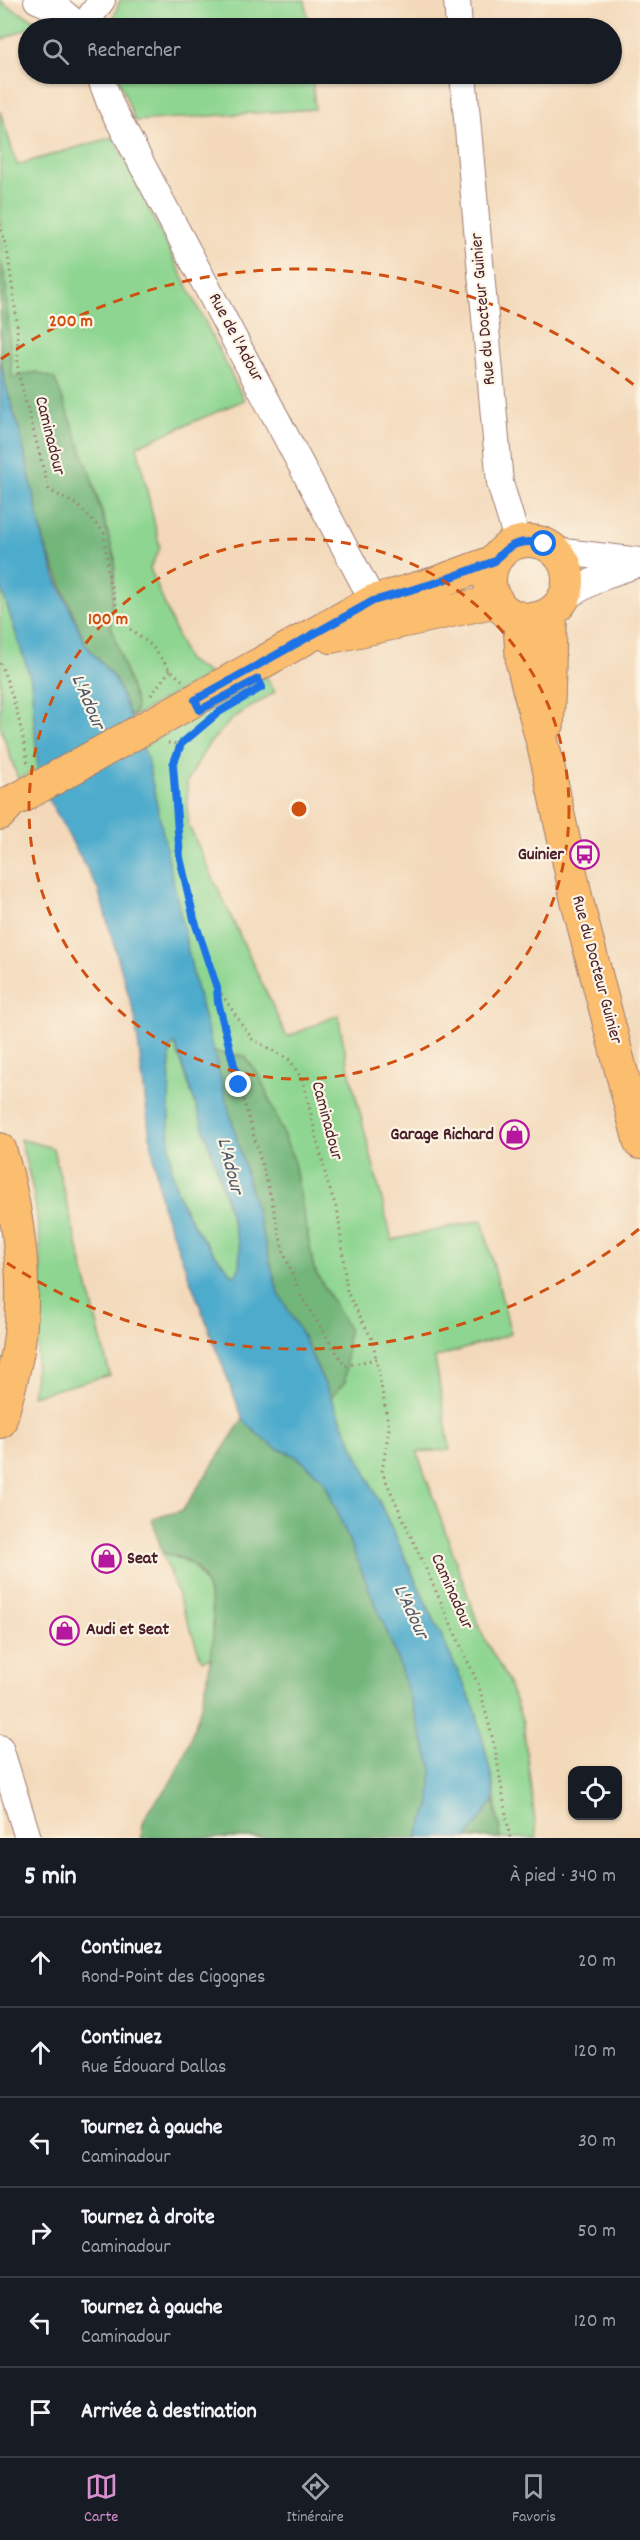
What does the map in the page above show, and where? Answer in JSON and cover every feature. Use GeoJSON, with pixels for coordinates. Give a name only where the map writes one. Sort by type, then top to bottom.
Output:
{"type":"FeatureCollection","features":[{"type":"Feature","properties":{"kind":"main road"},"geometry":{"type":"LineString","coordinates":[[8,804],[158,707],[203,709],[287,649],[373,601],[438,582],[531,541],[544,544],[556,551],[568,572],[568,585],[558,604],[547,761]]}},
{"type":"Feature","properties":{"kind":"main road"},"geometry":{"type":"LineString","coordinates":[[507,552],[490,581],[508,609],[547,761]]}},
{"type":"Feature","properties":{"kind":"main road"},"geometry":{"type":"LineString","coordinates":[[287,649],[348,632],[508,609],[541,617],[558,604]]}},
{"type":"Feature","properties":{"kind":"main road","name":"Rue du Docteur Guinier"},"geometry":{"type":"LineString","coordinates":[[547,761],[577,901],[640,1143]]}},
{"type":"Feature","properties":{"kind":"main road"},"geometry":{"type":"LineString","coordinates":[[0,1149],[15,1216],[21,1260],[18,1349],[0,1422]]}},
{"type":"Feature","properties":{"kind":"street"},"geometry":{"type":"LineString","coordinates":[[37,0],[59,9],[69,18]]}},
{"type":"Feature","properties":{"kind":"street"},"geometry":{"type":"LineString","coordinates":[[88,18],[102,0]]}},
{"type":"Feature","properties":{"kind":"street"},"geometry":{"type":"LineString","coordinates":[[457,0],[458,18]]}},
{"type":"Feature","properties":{"kind":"street","name":"Rue de l'Adour"},"geometry":{"type":"LineString","coordinates":[[103,84],[111,106],[373,601]]}},
{"type":"Feature","properties":{"kind":"street","name":"Rue du Docteur Guinier"},"geometry":{"type":"LineString","coordinates":[[464,84],[507,552]]}},
{"type":"Feature","properties":{"kind":"street"},"geometry":{"type":"LineString","coordinates":[[556,551],[640,562]]}},
{"type":"Feature","properties":{"kind":"street"},"geometry":{"type":"LineString","coordinates":[[558,604],[603,576],[640,562]]}},
{"type":"Feature","properties":{"kind":"street"},"geometry":{"type":"LineString","coordinates":[[0,1748],[8,1803],[28,1838]]}},
{"type":"Feature","properties":{"kind":"path","name":"Caminadour"},"geometry":{"type":"LineString","coordinates":[[0,224],[8,255],[17,322],[18,372],[49,490],[77,505],[104,532],[109,578],[118,612],[130,629],[151,645],[170,670],[184,681],[203,709],[181,744],[173,765],[180,858],[194,919],[217,988],[218,1002],[233,1063],[270,1192],[283,1250],[302,1296],[345,1366],[376,1359]]}},
{"type":"Feature","properties":{"kind":"path"},"geometry":{"type":"LineString","coordinates":[[0,663],[14,702],[28,767]]}},
{"type":"Feature","properties":{"kind":"path"},"geometry":{"type":"LineString","coordinates":[[158,707],[170,670]]}},
{"type":"Feature","properties":{"kind":"path","name":"Caminadour"},"geometry":{"type":"LineString","coordinates":[[217,988],[252,1039],[290,1060],[303,1081],[327,1180],[338,1213],[347,1292],[373,1341],[389,1428],[382,1472],[479,1686],[495,1748],[510,1838]]}},
{"type":"Feature","properties":{"kind":"green space"},"geometry":{"type":"Polygon","coordinates":[[[0,0],[30,18],[18,18],[18,32],[0,40],[0,0]]]}},
{"type":"Feature","properties":{"kind":"green space"},"geometry":{"type":"Polygon","coordinates":[[[120,0],[305,0],[308,18],[114,18],[120,0]]]}},
{"type":"Feature","properties":{"kind":"green space"},"geometry":{"type":"Polygon","coordinates":[[[121,84],[313,84],[315,109],[135,121],[121,84]]]}},
{"type":"Feature","properties":{"kind":"green space"},"geometry":{"type":"Polygon","coordinates":[[[0,111],[17,165],[113,137],[244,400],[137,446],[160,548],[150,568],[187,660],[210,674],[131,718],[136,704],[109,619],[115,559],[89,470],[36,372],[12,378],[5,278],[0,261],[0,111]]]}},
{"type":"Feature","properties":{"kind":"green space"},"geometry":{"type":"Polygon","coordinates":[[[0,261],[5,278],[12,378],[36,372],[55,379],[89,470],[115,559],[109,619],[136,704],[135,713],[131,718],[115,679],[86,645],[44,543],[20,433],[0,359],[0,261]]]}},
{"type":"Feature","properties":{"kind":"green space"},"geometry":{"type":"Polygon","coordinates":[[[0,584],[31,680],[38,769],[18,779],[0,726],[0,584]]]}},
{"type":"Feature","properties":{"kind":"green space"},"geometry":{"type":"Polygon","coordinates":[[[266,676],[275,692],[233,718],[207,746],[187,782],[188,824],[287,1037],[338,1015],[347,1061],[392,1240],[482,1220],[511,1334],[435,1358],[450,1450],[417,1452],[481,1632],[508,1681],[523,1723],[537,1838],[501,1838],[492,1779],[476,1711],[331,1397],[345,1382],[348,1329],[314,1269],[293,1158],[245,1056],[213,1052],[195,983],[142,747],[266,676]]]}},
{"type":"Feature","properties":{"kind":"green space"},"geometry":{"type":"Polygon","coordinates":[[[176,1044],[216,1165],[240,1249],[239,1269],[234,1276],[214,1253],[188,1215],[172,1171],[169,1140],[170,1046],[176,1044]]]}},
{"type":"Feature","properties":{"kind":"green space"},"geometry":{"type":"Polygon","coordinates":[[[213,1052],[245,1056],[260,1077],[293,1158],[314,1269],[348,1329],[345,1382],[331,1397],[303,1337],[278,1292],[213,1052]]]}},
{"type":"Feature","properties":{"kind":"green space"},"geometry":{"type":"Polygon","coordinates":[[[20,1139],[53,1148],[110,1375],[32,1396],[40,1324],[40,1251],[34,1195],[20,1139]]]}},
{"type":"Feature","properties":{"kind":"green space"},"geometry":{"type":"Polygon","coordinates":[[[243,1419],[255,1432],[276,1448],[296,1456],[324,1480],[394,1649],[432,1768],[430,1804],[417,1838],[141,1838],[145,1818],[173,1778],[193,1731],[209,1670],[213,1638],[212,1608],[205,1583],[192,1564],[162,1552],[152,1519],[183,1510],[243,1419]]]}},
{"type":"Feature","properties":{"kind":"green space"},"geometry":{"type":"Polygon","coordinates":[[[162,1552],[192,1564],[206,1585],[213,1609],[213,1657],[202,1661],[162,1552]]]}},
{"type":"Feature","properties":{"kind":"green space"},"geometry":{"type":"Polygon","coordinates":[[[494,1800],[501,1838],[467,1838],[494,1800]]]}},
{"type":"Feature","properties":{"kind":"water","name":"L'Adour"},"geometry":{"type":"Polygon","coordinates":[[[0,359],[20,433],[44,543],[56,578],[86,645],[115,679],[147,758],[195,983],[278,1292],[303,1337],[476,1711],[492,1779],[494,1800],[467,1838],[417,1838],[430,1804],[432,1768],[394,1649],[324,1480],[296,1456],[276,1448],[255,1432],[243,1419],[162,1206],[149,1129],[135,1017],[98,889],[48,798],[38,769],[31,680],[0,584],[0,359]],[[175,1044],[170,1047],[169,1125],[172,1171],[188,1215],[214,1253],[234,1276],[239,1269],[240,1249],[216,1165],[175,1044]]]}},
{"type":"Feature","properties":{"kind":"place","name":"Guinier"},"geometry":{"type":"Point","coordinates":[585,855]}},
{"type":"Feature","properties":{"kind":"place","name":"Garage Richard"},"geometry":{"type":"Point","coordinates":[515,1135]}},
{"type":"Feature","properties":{"kind":"place","name":"Seat"},"geometry":{"type":"Point","coordinates":[106,1559]}},
{"type":"Feature","properties":{"kind":"place","name":"Audi et Seat"},"geometry":{"type":"Point","coordinates":[65,1630]}},
{"type":"Feature","properties":{"kind":"route"},"geometry":{"type":"LineString","coordinates":[[239,1085],[218,1002],[217,988],[194,919],[180,858],[173,765],[181,744],[219,712],[262,687],[258,679],[200,710],[195,700],[373,601],[438,582],[495,561],[501,553],[518,543],[531,541],[544,544]]}}]}
